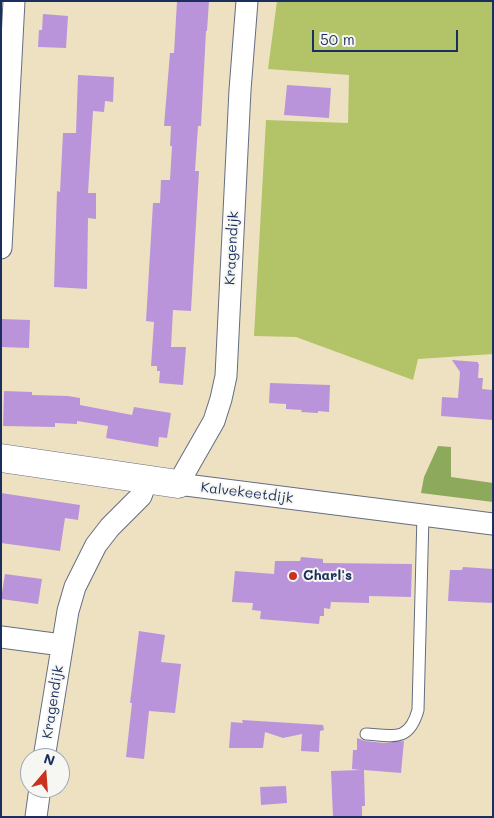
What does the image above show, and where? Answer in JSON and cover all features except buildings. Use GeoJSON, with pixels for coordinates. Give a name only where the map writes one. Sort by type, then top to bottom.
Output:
{"type":"FeatureCollection","features":[{"type":"Feature","properties":{"kind":"street"},"geometry":{"type":"LineString","coordinates":[[1,248],[14,1]]}},
{"type":"Feature","properties":{"kind":"street","name":"Kragendijk"},"geometry":{"type":"LineString","coordinates":[[178,484],[214,421],[226,376],[240,90],[247,1]]}},
{"type":"Feature","properties":{"kind":"street","name":"Kalvekeetdijk"},"geometry":{"type":"LineString","coordinates":[[1,458],[147,480],[493,524]]}},
{"type":"Feature","properties":{"kind":"street","name":"Kragendijk"},"geometry":{"type":"LineString","coordinates":[[46,748],[68,611],[75,588],[96,544],[110,527],[142,496],[147,480]]}},
{"type":"Feature","properties":{"kind":"street","name":"Kragendijk"},"geometry":{"type":"LineString","coordinates":[[1,637],[62,645]]}},
{"type":"Feature","properties":{"kind":"street"},"geometry":{"type":"LineString","coordinates":[[36,817],[39,798]]}},
{"type":"Feature","properties":{"kind":"lane"},"geometry":{"type":"LineString","coordinates":[[366,734],[398,737],[408,732],[414,723],[418,710],[423,516]]}},
{"type":"Feature","properties":{"kind":"green space"},"geometry":{"type":"Polygon","coordinates":[[[277,1],[493,1],[493,354],[418,359],[413,380],[296,337],[254,336],[266,120],[348,123],[349,75],[268,69],[277,1]]]}},
{"type":"Feature","properties":{"kind":"green space"},"geometry":{"type":"Polygon","coordinates":[[[438,446],[451,447],[451,477],[493,483],[493,502],[421,493],[424,477],[438,446]]]}},
{"type":"Feature","properties":{"kind":"place","name":"Charl's"},"geometry":{"type":"Point","coordinates":[293,576]}}]}
